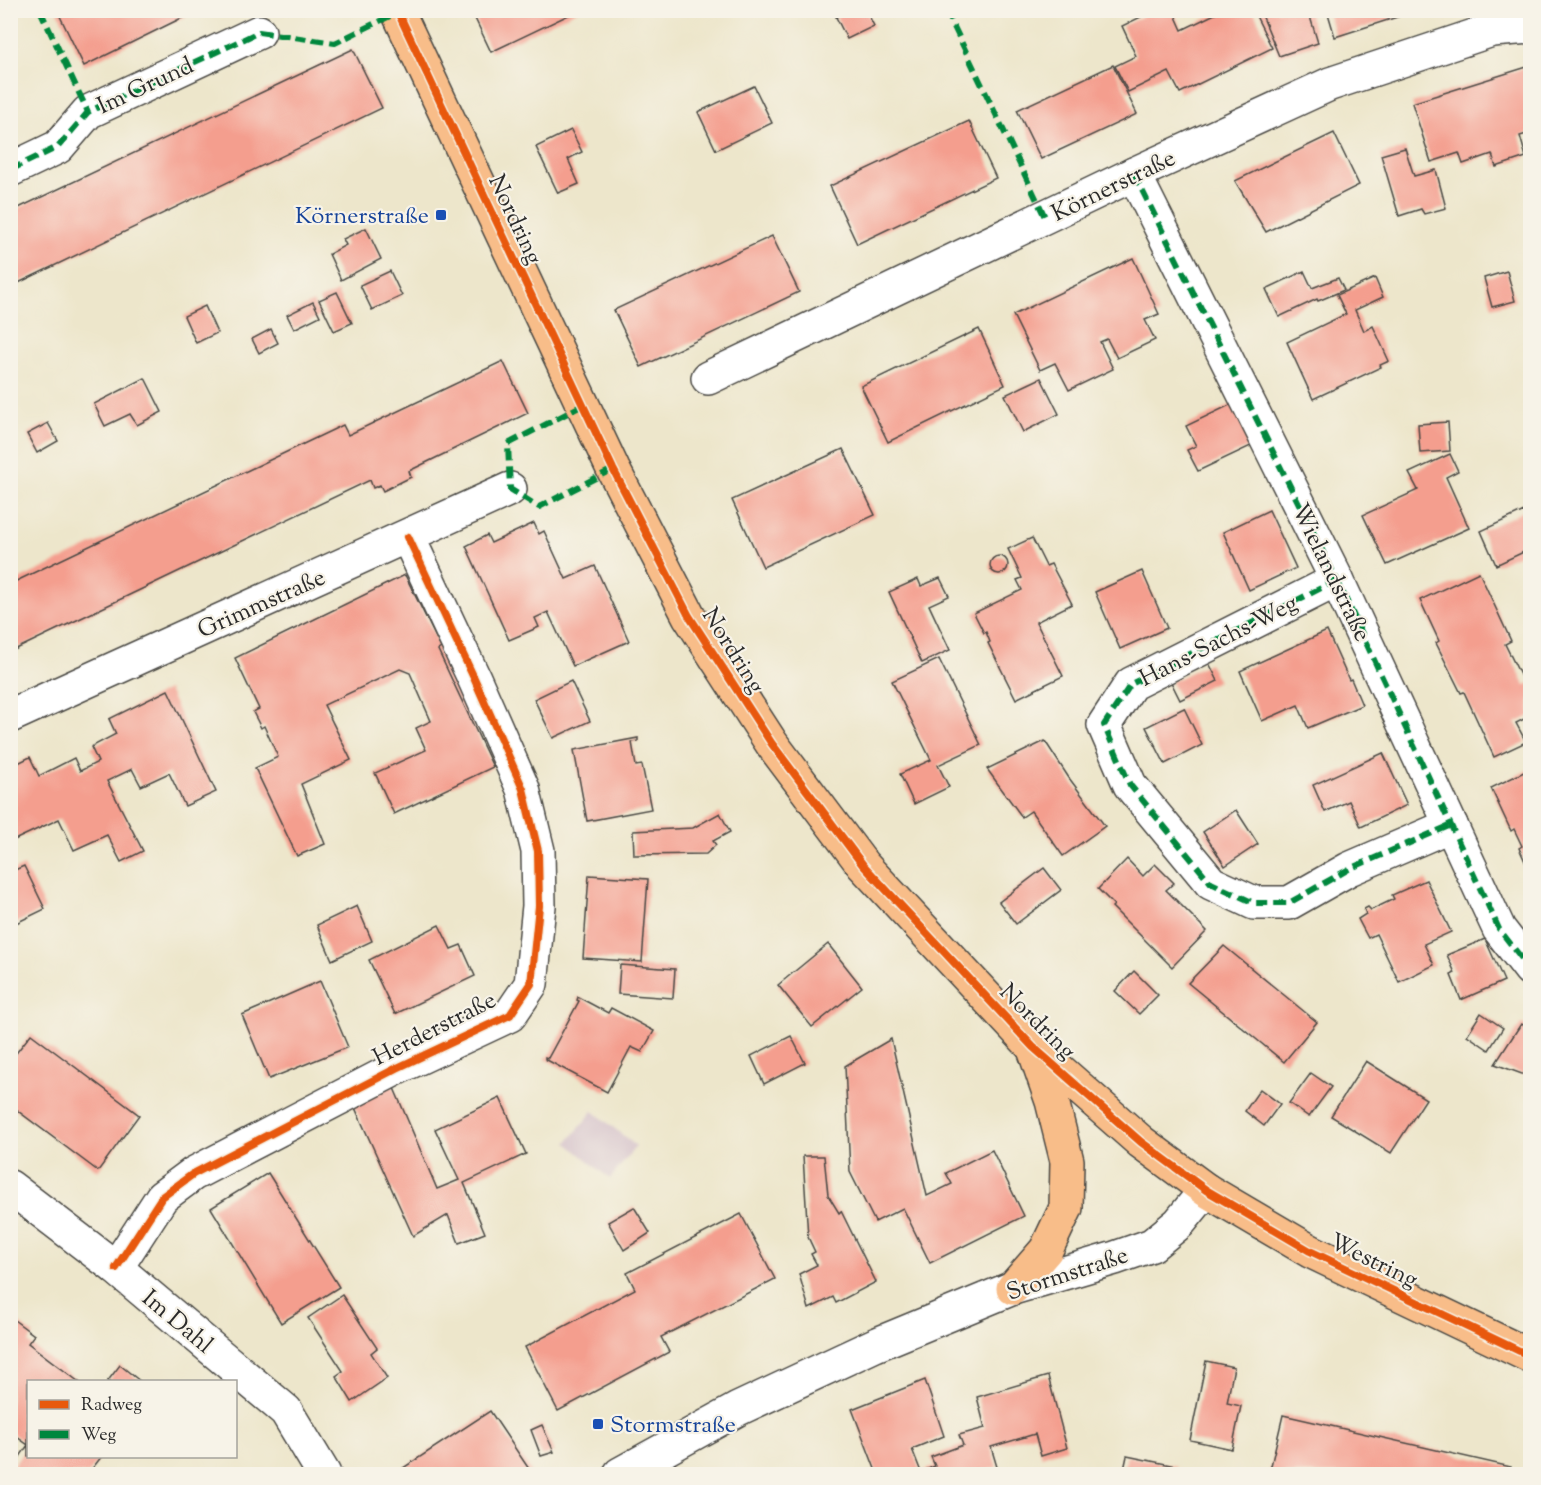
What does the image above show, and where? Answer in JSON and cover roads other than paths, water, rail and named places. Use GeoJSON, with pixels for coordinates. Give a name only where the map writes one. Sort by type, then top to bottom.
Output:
{"type":"FeatureCollection","features":[{"type":"Feature","properties":{"kind":"main road","name":"Nordring"},"geometry":{"type":"LineString","coordinates":[[397,10],[608,458],[689,616],[772,744],[863,865],[1033,1047],[1141,1142],[1206,1190]]}},
{"type":"Feature","properties":{"kind":"main road"},"geometry":{"type":"LineString","coordinates":[[1013,1288],[1046,1250],[1066,1208],[1067,1161],[1052,1101],[1033,1047]]}},
{"type":"Feature","properties":{"kind":"main road","name":"Westring"},"geometry":{"type":"LineString","coordinates":[[1206,1190],[1310,1251],[1530,1356]]}},
{"type":"Feature","properties":{"kind":"street","name":"Körnerstraße"},"geometry":{"type":"LineString","coordinates":[[708,378],[1134,174],[1330,84],[1492,30],[1530,27]]}},
{"type":"Feature","properties":{"kind":"street","name":"Im Grund"},"geometry":{"type":"LineString","coordinates":[[10,170],[58,147],[88,112],[259,32]]}},
{"type":"Feature","properties":{"kind":"street","name":"Wielandstraße"},"geometry":{"type":"LineString","coordinates":[[1134,174],[1337,580],[1499,929],[1530,969]]}},
{"type":"Feature","properties":{"kind":"street","name":"Grimmstraße"},"geometry":{"type":"LineString","coordinates":[[10,716],[510,489]]}},
{"type":"Feature","properties":{"kind":"street","name":"Herderstraße"},"geometry":{"type":"LineString","coordinates":[[116,1268],[162,1197],[193,1174],[398,1068],[510,1015],[531,984],[539,906],[538,851],[523,789],[408,537]]}},
{"type":"Feature","properties":{"kind":"street","name":"Hans-Sachs-Weg"},"geometry":{"type":"LineString","coordinates":[[1337,580],[1131,684],[1104,724],[1130,785],[1211,883],[1254,903],[1288,903],[1348,869],[1451,825]]}},
{"type":"Feature","properties":{"kind":"street","name":"Im Dahl"},"geometry":{"type":"LineString","coordinates":[[10,1187],[116,1268],[286,1411],[324,1474]]}},
{"type":"Feature","properties":{"kind":"street","name":"Stormstraße"},"geometry":{"type":"LineString","coordinates":[[620,1474],[738,1408],[875,1345],[1013,1288],[1152,1245],[1179,1223],[1206,1190]]}},
{"type":"Feature","properties":{"kind":"place","name":"Körnerstraße"},"geometry":{"type":"Point","coordinates":[441,215]}},
{"type":"Feature","properties":{"kind":"place","name":"Stormstraße"},"geometry":{"type":"Point","coordinates":[598,1424]}}]}
